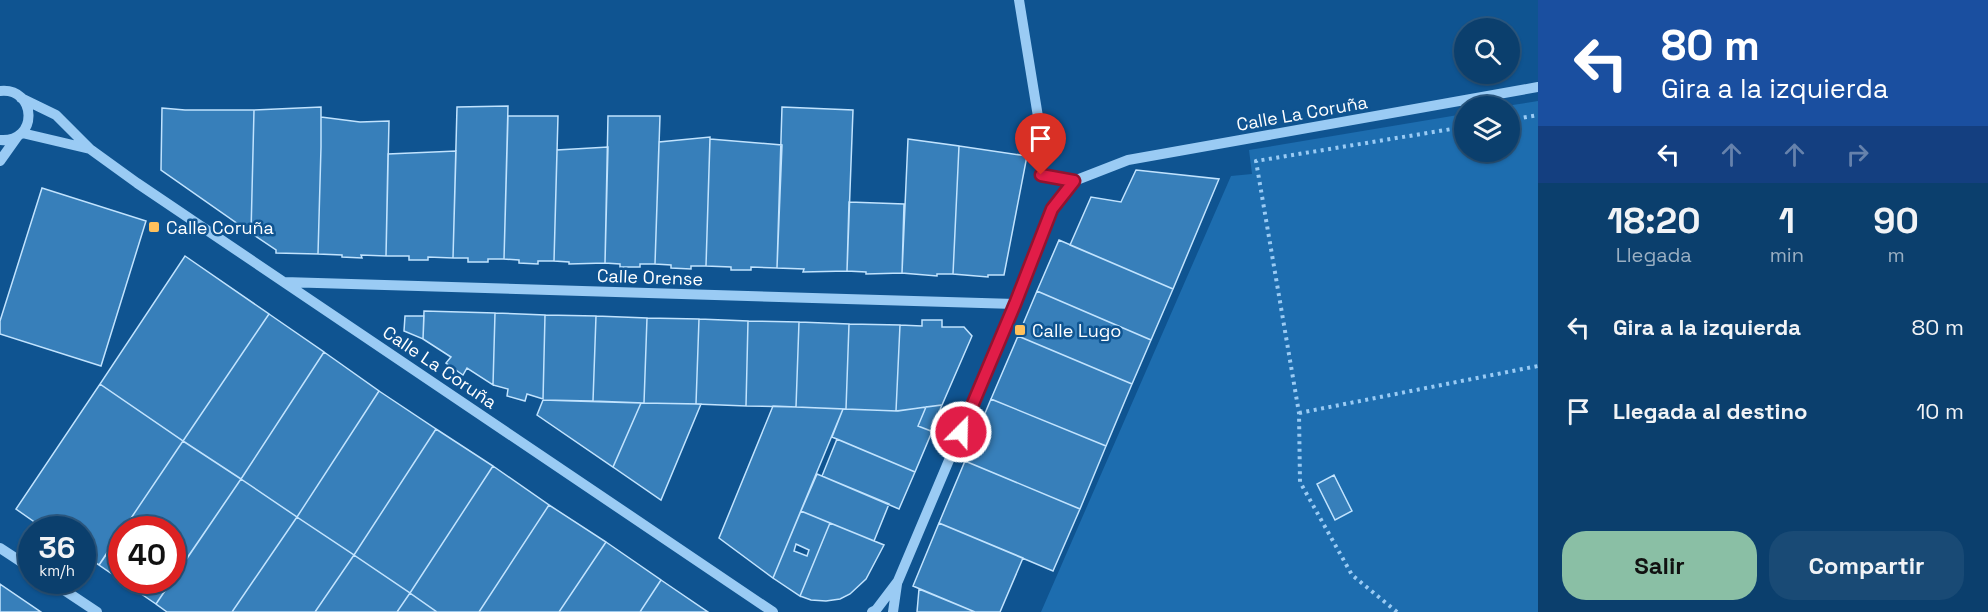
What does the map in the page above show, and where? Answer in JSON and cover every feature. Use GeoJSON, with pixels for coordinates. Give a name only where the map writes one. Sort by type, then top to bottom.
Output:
{"type":"FeatureCollection","features":[{"type":"Feature","properties":{"kind":"street"},"geometry":{"type":"LineString","coordinates":[[893,612],[898,581],[1015,304],[1052,209],[1074,181],[1041,175],[1041,135],[1020,0]]}},
{"type":"Feature","properties":{"kind":"street"},"geometry":{"type":"LineString","coordinates":[[0,85],[17,95],[28,109],[29,117],[27,125],[0,161]]}},
{"type":"Feature","properties":{"kind":"street","name":"Calle La Coruña"},"geometry":{"type":"LineString","coordinates":[[1074,181],[1128,160],[1538,87]]}},
{"type":"Feature","properties":{"kind":"street"},"geometry":{"type":"LineString","coordinates":[[0,91],[17,95]]}},
{"type":"Feature","properties":{"kind":"street","name":"Calle La Coruña"},"geometry":{"type":"LineString","coordinates":[[17,95],[56,115],[90,149],[137,183],[773,612]]}},
{"type":"Feature","properties":{"kind":"street"},"geometry":{"type":"LineString","coordinates":[[0,140],[12,140],[20,135]]}},
{"type":"Feature","properties":{"kind":"street","name":"Calle La Coruña"},"geometry":{"type":"LineString","coordinates":[[20,135],[90,149]]}},
{"type":"Feature","properties":{"kind":"street","name":"Calle Orense"},"geometry":{"type":"LineString","coordinates":[[284,282],[1015,304]]}},
{"type":"Feature","properties":{"kind":"street"},"geometry":{"type":"LineString","coordinates":[[0,549],[18,560]]}},
{"type":"Feature","properties":{"kind":"street"},"geometry":{"type":"LineString","coordinates":[[872,612],[898,581]]}},
{"type":"Feature","properties":{"kind":"street"},"geometry":{"type":"LineString","coordinates":[[70,594],[97,612]]}},
{"type":"Feature","properties":{"kind":"path"},"geometry":{"type":"LineString","coordinates":[[1520,118],[1538,115]]}},
{"type":"Feature","properties":{"kind":"path"},"geometry":{"type":"LineString","coordinates":[[1397,612],[1352,575],[1300,482],[1299,413],[1256,161],[1454,129]]}},
{"type":"Feature","properties":{"kind":"path"},"geometry":{"type":"LineString","coordinates":[[1299,413],[1538,366]]}},
{"type":"Feature","properties":{"kind":"shaded area"},"geometry":{"type":"Polygon","coordinates":[[[1538,101],[1538,612],[1041,612],[1231,176],[1252,174],[1249,150],[1454,116],[1454,162],[1520,162],[1520,104],[1538,101]]]}},
{"type":"Feature","properties":{"kind":"building"},"geometry":{"type":"Polygon","coordinates":[[[508,106],[504,259],[468,262],[468,258],[453,258],[457,107],[508,106]]]}},
{"type":"Feature","properties":{"kind":"building"},"geometry":{"type":"Polygon","coordinates":[[[321,107],[318,254],[276,253],[276,250],[251,233],[254,110],[321,107]]]}},
{"type":"Feature","properties":{"kind":"building"},"geometry":{"type":"Polygon","coordinates":[[[782,107],[853,110],[847,271],[803,272],[804,269],[777,268],[782,107]]]}},
{"type":"Feature","properties":{"kind":"building"},"geometry":{"type":"Polygon","coordinates":[[[162,108],[254,110],[251,233],[161,170],[162,108]]]}},
{"type":"Feature","properties":{"kind":"building"},"geometry":{"type":"Polygon","coordinates":[[[508,116],[558,116],[554,261],[538,261],[538,264],[504,259],[508,116]]]}},
{"type":"Feature","properties":{"kind":"building"},"geometry":{"type":"Polygon","coordinates":[[[608,116],[660,116],[655,264],[620,267],[620,264],[605,263],[608,116]]]}},
{"type":"Feature","properties":{"kind":"building"},"geometry":{"type":"Polygon","coordinates":[[[321,117],[360,122],[389,121],[386,256],[361,255],[362,258],[318,254],[321,117]]]}},
{"type":"Feature","properties":{"kind":"building"},"geometry":{"type":"Polygon","coordinates":[[[710,137],[706,266],[691,266],[691,269],[655,264],[659,142],[710,137]]]}},
{"type":"Feature","properties":{"kind":"building"},"geometry":{"type":"Polygon","coordinates":[[[710,139],[782,145],[777,268],[751,267],[751,270],[731,270],[731,267],[706,266],[710,139]]]}},
{"type":"Feature","properties":{"kind":"building"},"geometry":{"type":"Polygon","coordinates":[[[908,139],[959,146],[953,274],[937,274],[937,276],[902,273],[908,139]]]}},
{"type":"Feature","properties":{"kind":"building"},"geometry":{"type":"Polygon","coordinates":[[[959,146],[1027,156],[1004,275],[988,275],[988,277],[953,274],[959,146]]]}},
{"type":"Feature","properties":{"kind":"building"},"geometry":{"type":"Polygon","coordinates":[[[608,147],[605,263],[569,264],[569,262],[554,261],[557,150],[608,147]]]}},
{"type":"Feature","properties":{"kind":"building"},"geometry":{"type":"Polygon","coordinates":[[[456,151],[453,258],[428,257],[428,260],[409,260],[409,256],[386,256],[388,154],[456,151]]]}},
{"type":"Feature","properties":{"kind":"building"},"geometry":{"type":"Polygon","coordinates":[[[1136,170],[1219,179],[1173,289],[1070,245],[1091,197],[1121,202],[1136,170]]]}},
{"type":"Feature","properties":{"kind":"building"},"geometry":{"type":"Polygon","coordinates":[[[42,188],[146,221],[101,366],[0,334],[0,321],[42,188]]]}},
{"type":"Feature","properties":{"kind":"building"},"geometry":{"type":"Polygon","coordinates":[[[849,202],[904,204],[902,273],[866,274],[866,272],[847,271],[849,202]]]}},
{"type":"Feature","properties":{"kind":"building"},"geometry":{"type":"Polygon","coordinates":[[[1059,240],[1173,289],[1151,340],[1037,291],[1059,240]]]}},
{"type":"Feature","properties":{"kind":"building"},"geometry":{"type":"Polygon","coordinates":[[[185,256],[269,314],[183,441],[100,384],[185,256]]]}},
{"type":"Feature","properties":{"kind":"building"},"geometry":{"type":"Polygon","coordinates":[[[1037,291],[1151,340],[1132,384],[1018,336],[1037,291]]]}},
{"type":"Feature","properties":{"kind":"building"},"geometry":{"type":"Polygon","coordinates":[[[424,311],[495,313],[493,385],[467,368],[463,375],[446,363],[451,357],[423,339],[424,311]]]}},
{"type":"Feature","properties":{"kind":"building"},"geometry":{"type":"Polygon","coordinates":[[[495,313],[545,315],[543,399],[527,394],[525,401],[507,396],[508,389],[493,385],[495,313]]]}},
{"type":"Feature","properties":{"kind":"building"},"geometry":{"type":"Polygon","coordinates":[[[269,314],[324,352],[241,479],[183,441],[269,314]]]}},
{"type":"Feature","properties":{"kind":"building"},"geometry":{"type":"Polygon","coordinates":[[[545,315],[596,316],[593,401],[543,400],[545,315]]]}},
{"type":"Feature","properties":{"kind":"building"},"geometry":{"type":"Polygon","coordinates":[[[405,316],[424,316],[423,339],[404,331],[405,316]]]}},
{"type":"Feature","properties":{"kind":"building"},"geometry":{"type":"Polygon","coordinates":[[[596,316],[647,318],[644,403],[593,401],[596,316]]]}},
{"type":"Feature","properties":{"kind":"building"},"geometry":{"type":"Polygon","coordinates":[[[647,318],[699,319],[696,404],[644,403],[647,318]]]}},
{"type":"Feature","properties":{"kind":"building"},"geometry":{"type":"Polygon","coordinates":[[[699,319],[748,321],[746,406],[696,404],[699,319]]]}},
{"type":"Feature","properties":{"kind":"building"},"geometry":{"type":"Polygon","coordinates":[[[922,320],[942,320],[942,327],[964,327],[972,336],[942,405],[896,411],[900,325],[922,326],[922,320]]]}},
{"type":"Feature","properties":{"kind":"building"},"geometry":{"type":"Polygon","coordinates":[[[748,321],[799,322],[796,407],[746,406],[748,321]]]}},
{"type":"Feature","properties":{"kind":"building"},"geometry":{"type":"Polygon","coordinates":[[[799,322],[849,324],[846,409],[796,407],[799,322]]]}},
{"type":"Feature","properties":{"kind":"building"},"geometry":{"type":"Polygon","coordinates":[[[849,324],[900,325],[896,411],[846,409],[849,324]]]}},
{"type":"Feature","properties":{"kind":"building"},"geometry":{"type":"Polygon","coordinates":[[[1018,336],[1132,384],[1106,446],[991,399],[1018,336]]]}},
{"type":"Feature","properties":{"kind":"building"},"geometry":{"type":"Polygon","coordinates":[[[324,352],[379,391],[297,517],[241,479],[324,352]]]}},
{"type":"Feature","properties":{"kind":"building"},"geometry":{"type":"Polygon","coordinates":[[[100,384],[183,441],[132,516],[108,516],[108,551],[99,565],[96,563],[96,516],[26,516],[16,509],[100,384]]]}},
{"type":"Feature","properties":{"kind":"building"},"geometry":{"type":"Polygon","coordinates":[[[379,391],[436,429],[354,555],[297,517],[379,391]]]}},
{"type":"Feature","properties":{"kind":"building"},"geometry":{"type":"Polygon","coordinates":[[[991,399],[1106,446],[1080,509],[965,461],[991,399]]]}},
{"type":"Feature","properties":{"kind":"building"},"geometry":{"type":"Polygon","coordinates":[[[543,400],[641,403],[613,467],[537,415],[543,400]]]}},
{"type":"Feature","properties":{"kind":"building"},"geometry":{"type":"Polygon","coordinates":[[[641,403],[701,404],[661,500],[613,467],[641,403]]]}},
{"type":"Feature","properties":{"kind":"building"},"geometry":{"type":"Polygon","coordinates":[[[942,405],[931,431],[918,426],[926,407],[942,405]]]}},
{"type":"Feature","properties":{"kind":"building"},"geometry":{"type":"Polygon","coordinates":[[[773,406],[843,409],[773,578],[719,538],[773,406]]]}},
{"type":"Feature","properties":{"kind":"building"},"geometry":{"type":"Polygon","coordinates":[[[926,407],[918,426],[931,431],[931,434],[915,472],[832,437],[843,409],[898,411],[926,407]]]}},
{"type":"Feature","properties":{"kind":"building"},"geometry":{"type":"Polygon","coordinates":[[[436,429],[493,466],[410,593],[354,555],[436,429]]]}},
{"type":"Feature","properties":{"kind":"building"},"geometry":{"type":"Polygon","coordinates":[[[837,439],[915,472],[899,509],[822,476],[837,439]]]}},
{"type":"Feature","properties":{"kind":"building"},"geometry":{"type":"Polygon","coordinates":[[[183,441],[241,479],[186,560],[186,516],[132,516],[183,441]]]}},
{"type":"Feature","properties":{"kind":"building"},"geometry":{"type":"Polygon","coordinates":[[[965,461],[1080,509],[1053,571],[939,523],[965,461]]]}},
{"type":"Feature","properties":{"kind":"building"},"geometry":{"type":"Polygon","coordinates":[[[493,466],[549,505],[479,612],[437,612],[410,593],[493,466]]]}},
{"type":"Feature","properties":{"kind":"building"},"geometry":{"type":"Polygon","coordinates":[[[817,474],[889,504],[874,541],[801,511],[817,474]]]}},
{"type":"Feature","properties":{"kind":"building"},"geometry":{"type":"Polygon","coordinates":[[[1334,475],[1352,511],[1335,520],[1317,484],[1334,475]]]}},
{"type":"Feature","properties":{"kind":"building"},"geometry":{"type":"Polygon","coordinates":[[[241,479],[297,517],[232,612],[167,612],[156,604],[163,594],[186,594],[186,560],[241,479]]]}},
{"type":"Feature","properties":{"kind":"building"},"geometry":{"type":"Polygon","coordinates":[[[549,505],[606,542],[559,612],[479,612],[549,505]]]}},
{"type":"Feature","properties":{"kind":"building"},"geometry":{"type":"Polygon","coordinates":[[[801,511],[830,523],[800,596],[773,578],[801,511]],[[796,544],[794,551],[807,556],[809,550],[796,544]]]}},
{"type":"Feature","properties":{"kind":"building"},"geometry":{"type":"Polygon","coordinates":[[[297,517],[354,555],[315,612],[232,612],[297,517]]]}},
{"type":"Feature","properties":{"kind":"building"},"geometry":{"type":"Polygon","coordinates":[[[830,523],[884,545],[866,579],[850,594],[840,599],[811,600],[800,596],[830,523]]]}},
{"type":"Feature","properties":{"kind":"building"},"geometry":{"type":"Polygon","coordinates":[[[939,523],[1023,558],[1000,612],[975,612],[913,586],[939,523]]]}},
{"type":"Feature","properties":{"kind":"building"},"geometry":{"type":"Polygon","coordinates":[[[606,542],[661,580],[640,612],[559,612],[606,542]]]}},
{"type":"Feature","properties":{"kind":"building"},"geometry":{"type":"Polygon","coordinates":[[[108,552],[108,571],[99,565],[108,552]]]}},
{"type":"Feature","properties":{"kind":"building"},"geometry":{"type":"Polygon","coordinates":[[[354,555],[410,593],[397,612],[315,612],[354,555]]]}},
{"type":"Feature","properties":{"kind":"building"},"geometry":{"type":"Polygon","coordinates":[[[661,580],[708,612],[640,612],[661,580]]]}},
{"type":"Feature","properties":{"kind":"building"},"geometry":{"type":"Polygon","coordinates":[[[0,584],[41,612],[0,612],[0,584]]]}},
{"type":"Feature","properties":{"kind":"building"},"geometry":{"type":"Polygon","coordinates":[[[919,589],[975,612],[917,612],[919,589]]]}},
{"type":"Feature","properties":{"kind":"building"},"geometry":{"type":"Polygon","coordinates":[[[410,593],[437,612],[397,612],[410,593]]]}},
{"type":"Feature","properties":{"kind":"building"},"geometry":{"type":"Polygon","coordinates":[[[141,594],[163,594],[156,604],[141,594]]]}},
{"type":"Feature","properties":{"kind":"place","name":"Calle Coruña"},"geometry":{"type":"Point","coordinates":[154,227]}},
{"type":"Feature","properties":{"kind":"place","name":"Calle Lugo"},"geometry":{"type":"Point","coordinates":[1020,330]}},
{"type":"Feature","properties":{"kind":"route"},"geometry":{"type":"LineString","coordinates":[[961,432],[1052,209],[1074,181],[1041,175]]}}]}
